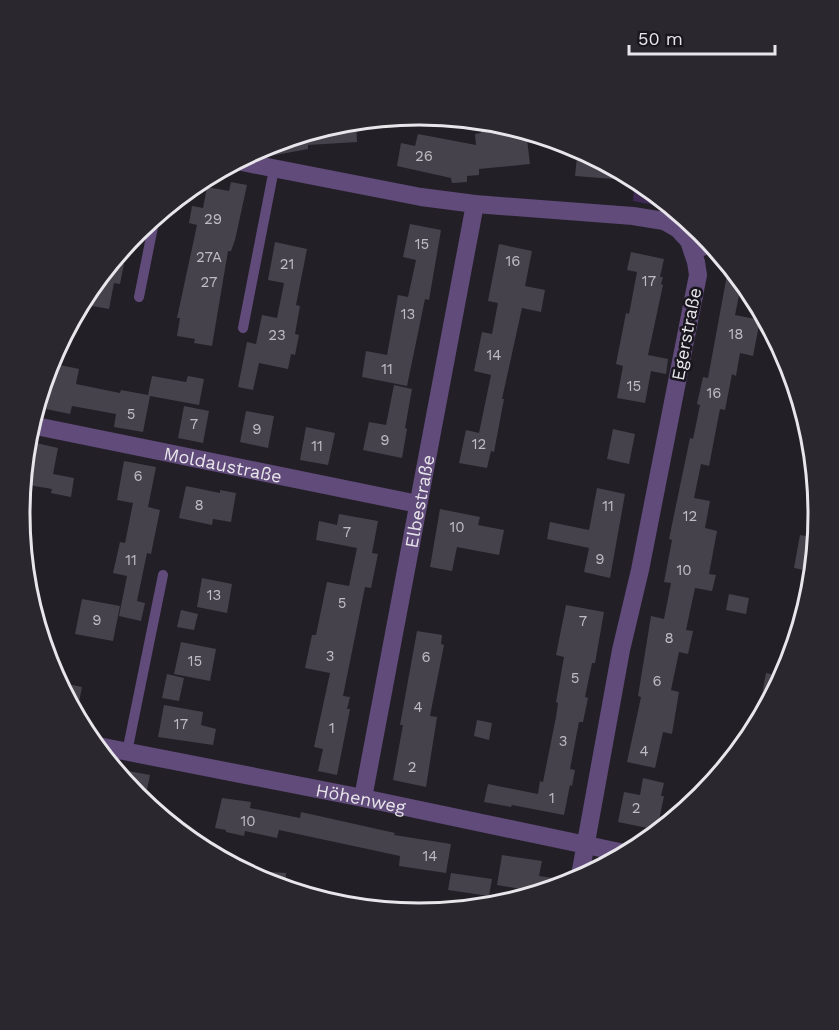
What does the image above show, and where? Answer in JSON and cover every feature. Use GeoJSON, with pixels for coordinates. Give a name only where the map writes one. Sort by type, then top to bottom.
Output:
{"type":"FeatureCollection","features":[{"type":"Feature","properties":{"kind":"street"},"geometry":{"type":"LineString","coordinates":[[251,164],[421,197],[664,220],[686,236],[693,251],[702,247]]}},
{"type":"Feature","properties":{"kind":"street","name":"Elbestraße"},"geometry":{"type":"LineString","coordinates":[[363,798],[476,204]]}},
{"type":"Feature","properties":{"kind":"street","name":"Egerstraße"},"geometry":{"type":"LineString","coordinates":[[581,869],[621,650],[640,570],[698,275],[693,251]]}},
{"type":"Feature","properties":{"kind":"street","name":"Moldaustraße"},"geometry":{"type":"LineString","coordinates":[[40,427],[418,504]]}},
{"type":"Feature","properties":{"kind":"street","name":"Höhenweg"},"geometry":{"type":"LineString","coordinates":[[107,748],[363,798],[614,852]]}},
{"type":"Feature","properties":{"kind":"lane"},"geometry":{"type":"LineString","coordinates":[[243,328],[274,169]]}},
{"type":"Feature","properties":{"kind":"lane"},"geometry":{"type":"LineString","coordinates":[[139,297],[152,233]]}},
{"type":"Feature","properties":{"kind":"lane"},"geometry":{"type":"LineString","coordinates":[[127,752],[164,575]]}},
{"type":"Feature","properties":{"kind":"shaded area"},"geometry":{"type":"Polygon","coordinates":[[[634,190],[656,205],[633,201],[634,190]]]}},
{"type":"Feature","properties":{"kind":"building"},"geometry":{"type":"Polygon","coordinates":[[[356,131],[357,142],[308,145],[308,149],[270,156],[294,146],[356,131]]]}},
{"type":"Feature","properties":{"kind":"building"},"geometry":{"type":"Polygon","coordinates":[[[481,131],[495,133],[527,141],[530,164],[479,169],[479,175],[467,176],[467,182],[452,183],[451,178],[397,166],[401,143],[415,146],[418,134],[476,145],[475,134],[481,133],[481,131]]]}},
{"type":"Feature","properties":{"kind":"building"},"geometry":{"type":"Polygon","coordinates":[[[577,159],[616,179],[575,176],[577,159]]]}},
{"type":"Feature","properties":{"kind":"building"},"geometry":{"type":"Polygon","coordinates":[[[231,182],[247,185],[235,240],[231,251],[228,251],[212,346],[194,343],[195,339],[177,336],[180,318],[177,318],[197,225],[189,223],[192,206],[203,208],[207,189],[209,187],[229,191],[231,182]]]}},
{"type":"Feature","properties":{"kind":"building"},"geometry":{"type":"Polygon","coordinates":[[[410,224],[441,230],[429,300],[425,299],[407,386],[362,377],[366,351],[387,355],[398,295],[408,297],[416,260],[403,257],[410,224]]]}},
{"type":"Feature","properties":{"kind":"building"},"geometry":{"type":"Polygon","coordinates":[[[275,242],[307,249],[296,305],[300,306],[295,334],[299,335],[295,355],[291,354],[288,369],[259,363],[253,390],[238,387],[247,342],[256,344],[262,315],[277,318],[284,283],[268,280],[275,242]]]}},
{"type":"Feature","properties":{"kind":"building"},"geometry":{"type":"Polygon","coordinates":[[[499,244],[532,251],[525,286],[545,290],[541,312],[522,308],[502,399],[504,399],[494,452],[491,451],[487,468],[459,463],[466,430],[479,433],[491,375],[474,371],[482,332],[492,334],[498,303],[488,301],[499,244]]]}},
{"type":"Feature","properties":{"kind":"building"},"geometry":{"type":"Polygon","coordinates":[[[631,252],[664,259],[660,277],[663,277],[661,284],[663,285],[648,355],[668,359],[666,374],[651,371],[645,403],[617,398],[623,366],[616,364],[637,272],[627,270],[631,252]]]}},
{"type":"Feature","properties":{"kind":"building"},"geometry":{"type":"Polygon","coordinates":[[[124,264],[120,284],[114,283],[109,309],[91,306],[110,278],[124,264]]]}},
{"type":"Feature","properties":{"kind":"building"},"geometry":{"type":"Polygon","coordinates":[[[727,276],[739,294],[735,315],[757,319],[759,324],[753,356],[740,353],[736,376],[732,374],[725,410],[720,409],[709,466],[701,464],[694,498],[710,501],[705,528],[717,531],[709,574],[716,575],[712,591],[695,588],[686,630],[693,631],[688,654],[679,652],[671,690],[679,692],[672,734],[663,732],[655,768],[627,762],[641,697],[638,696],[651,616],[664,619],[671,583],[664,582],[672,540],[669,539],[690,438],[693,439],[703,377],[708,378],[727,276]]]}},
{"type":"Feature","properties":{"kind":"building"},"geometry":{"type":"Polygon","coordinates":[[[60,365],[79,369],[76,384],[120,393],[121,390],[148,395],[152,376],[186,382],[188,376],[204,379],[199,405],[150,396],[143,432],[114,427],[116,414],[72,406],[70,414],[45,409],[60,365]]]}},
{"type":"Feature","properties":{"kind":"building"},"geometry":{"type":"Polygon","coordinates":[[[394,385],[412,389],[402,458],[363,450],[369,422],[386,425],[394,385]]]}},
{"type":"Feature","properties":{"kind":"building"},"geometry":{"type":"Polygon","coordinates":[[[184,406],[209,411],[203,443],[178,438],[184,406]]]}},
{"type":"Feature","properties":{"kind":"building"},"geometry":{"type":"Polygon","coordinates":[[[246,411],[274,416],[268,448],[240,442],[246,411]]]}},
{"type":"Feature","properties":{"kind":"building"},"geometry":{"type":"Polygon","coordinates":[[[306,427],[335,433],[328,465],[300,460],[306,427]]]}},
{"type":"Feature","properties":{"kind":"building"},"geometry":{"type":"Polygon","coordinates":[[[613,429],[635,434],[629,464],[607,459],[613,429]]]}},
{"type":"Feature","properties":{"kind":"building"},"geometry":{"type":"Polygon","coordinates":[[[36,443],[58,448],[53,474],[74,478],[71,497],[51,493],[52,489],[31,485],[36,443]]]}},
{"type":"Feature","properties":{"kind":"building"},"geometry":{"type":"Polygon","coordinates":[[[124,461],[156,467],[148,507],[160,510],[151,554],[147,553],[137,601],[145,603],[141,621],[119,616],[127,576],[113,573],[120,542],[125,543],[133,503],[117,500],[124,461]]]}},
{"type":"Feature","properties":{"kind":"building"},"geometry":{"type":"Polygon","coordinates":[[[186,486],[220,493],[220,490],[236,493],[231,522],[213,519],[212,525],[179,518],[186,486]]]}},
{"type":"Feature","properties":{"kind":"building"},"geometry":{"type":"Polygon","coordinates":[[[597,488],[625,494],[610,578],[584,572],[589,548],[547,539],[550,522],[589,530],[597,488]]]}},
{"type":"Feature","properties":{"kind":"building"},"geometry":{"type":"Polygon","coordinates":[[[440,509],[480,517],[478,525],[504,530],[499,555],[457,547],[452,571],[430,567],[440,509]]]}},
{"type":"Feature","properties":{"kind":"building"},"geometry":{"type":"Polygon","coordinates":[[[339,514],[378,521],[372,553],[378,554],[371,588],[365,587],[343,696],[350,697],[347,709],[350,709],[337,775],[318,771],[323,749],[314,747],[330,673],[305,668],[312,635],[316,635],[327,582],[349,586],[357,548],[316,540],[319,521],[337,525],[339,514]]]}},
{"type":"Feature","properties":{"kind":"building"},"geometry":{"type":"Polygon","coordinates":[[[800,535],[808,536],[805,570],[794,568],[800,535]]]}},
{"type":"Feature","properties":{"kind":"building"},"geometry":{"type":"Polygon","coordinates":[[[202,578],[232,584],[227,613],[197,607],[202,578]]]}},
{"type":"Feature","properties":{"kind":"building"},"geometry":{"type":"Polygon","coordinates":[[[729,594],[749,598],[746,614],[726,610],[729,594]]]}},
{"type":"Feature","properties":{"kind":"building"},"geometry":{"type":"Polygon","coordinates":[[[82,599],[120,606],[113,641],[75,634],[82,599]]]}},
{"type":"Feature","properties":{"kind":"building"},"geometry":{"type":"Polygon","coordinates":[[[566,605],[604,612],[595,663],[592,663],[585,697],[588,698],[583,722],[579,722],[570,769],[575,770],[564,815],[484,802],[488,784],[538,794],[540,781],[543,782],[556,717],[558,703],[556,702],[564,657],[556,655],[566,605]]]}},
{"type":"Feature","properties":{"kind":"building"},"geometry":{"type":"Polygon","coordinates":[[[181,610],[198,614],[194,630],[177,627],[181,610]]]}},
{"type":"Feature","properties":{"kind":"building"},"geometry":{"type":"Polygon","coordinates":[[[417,631],[442,635],[441,644],[444,645],[430,716],[437,717],[426,787],[393,780],[403,725],[400,725],[417,631]]]}},
{"type":"Feature","properties":{"kind":"building"},"geometry":{"type":"Polygon","coordinates":[[[181,642],[216,649],[210,681],[174,674],[181,642]]]}},
{"type":"Feature","properties":{"kind":"building"},"geometry":{"type":"Polygon","coordinates":[[[766,673],[774,675],[769,687],[760,704],[766,673]]]}},
{"type":"Feature","properties":{"kind":"building"},"geometry":{"type":"Polygon","coordinates":[[[167,674],[184,678],[179,701],[162,698],[167,674]]]}},
{"type":"Feature","properties":{"kind":"building"},"geometry":{"type":"Polygon","coordinates":[[[69,684],[82,687],[79,704],[69,684]]]}},
{"type":"Feature","properties":{"kind":"building"},"geometry":{"type":"Polygon","coordinates":[[[164,705],[203,712],[201,725],[216,729],[213,745],[158,737],[164,705]]]}},
{"type":"Feature","properties":{"kind":"building"},"geometry":{"type":"Polygon","coordinates":[[[477,720],[492,723],[489,740],[474,736],[477,720]]]}},
{"type":"Feature","properties":{"kind":"building"},"geometry":{"type":"Polygon","coordinates":[[[126,771],[150,775],[146,792],[126,771]]]}},
{"type":"Feature","properties":{"kind":"building"},"geometry":{"type":"Polygon","coordinates":[[[643,778],[664,783],[658,823],[650,829],[618,822],[624,792],[640,795],[643,778]]]}},
{"type":"Feature","properties":{"kind":"building"},"geometry":{"type":"Polygon","coordinates":[[[222,798],[251,802],[250,808],[300,818],[301,812],[395,833],[394,835],[451,844],[446,873],[399,866],[400,856],[279,830],[277,838],[245,831],[244,836],[226,832],[226,830],[215,828],[222,798]]]}},
{"type":"Feature","properties":{"kind":"building"},"geometry":{"type":"Polygon","coordinates":[[[502,855],[542,861],[539,876],[559,879],[525,890],[497,885],[502,855]]]}},
{"type":"Feature","properties":{"kind":"building"},"geometry":{"type":"Polygon","coordinates":[[[263,871],[286,873],[286,881],[263,871]]]}},
{"type":"Feature","properties":{"kind":"building"},"geometry":{"type":"Polygon","coordinates":[[[451,873],[492,879],[489,896],[448,890],[451,873]]]}}]}
